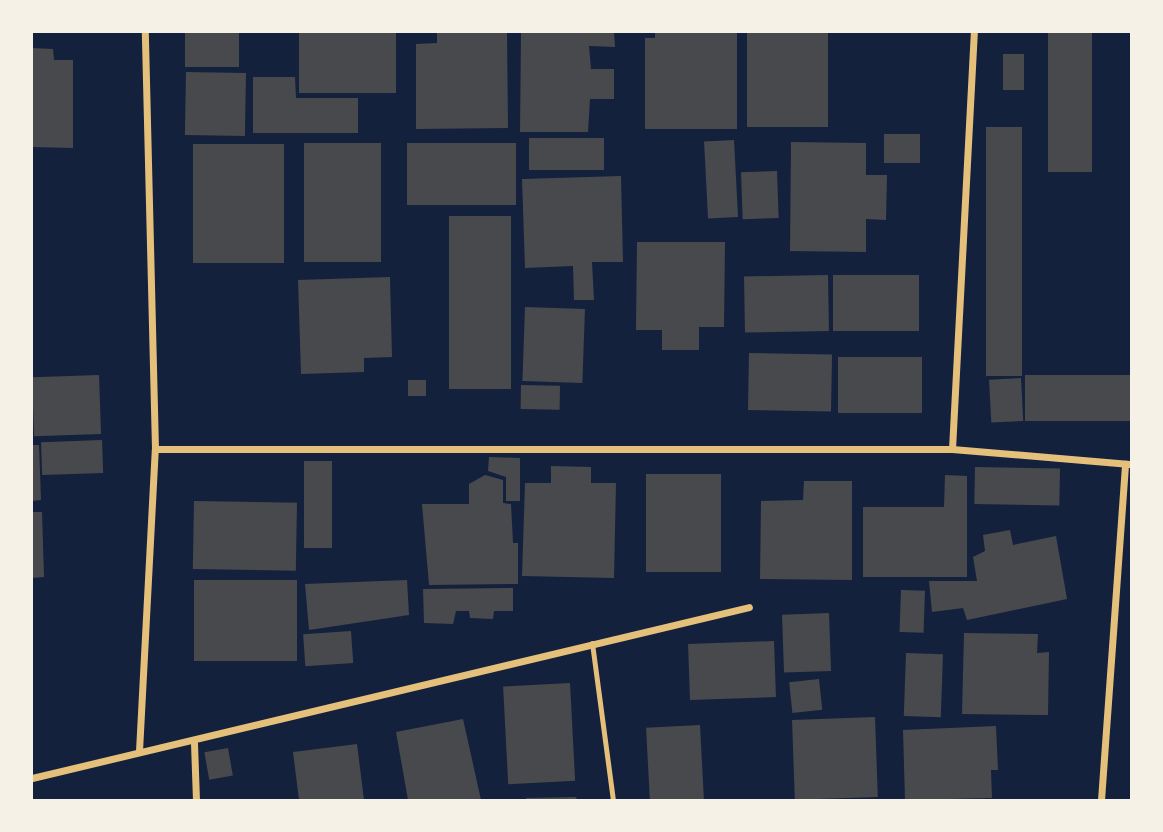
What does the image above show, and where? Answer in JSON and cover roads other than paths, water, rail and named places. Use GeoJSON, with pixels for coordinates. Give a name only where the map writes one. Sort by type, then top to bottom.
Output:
{"type":"FeatureCollection","features":[{"type":"Feature","properties":{"kind":"street"},"geometry":{"type":"LineString","coordinates":[[139,751],[155,449],[145,32]]}},
{"type":"Feature","properties":{"kind":"street"},"geometry":{"type":"LineString","coordinates":[[952,449],[974,32]]}},
{"type":"Feature","properties":{"kind":"street"},"geometry":{"type":"LineString","coordinates":[[155,449],[952,449],[1128,464],[1101,800]]}},
{"type":"Feature","properties":{"kind":"street"},"geometry":{"type":"LineString","coordinates":[[32,778],[139,751],[194,743],[592,643],[749,607]]}},
{"type":"Feature","properties":{"kind":"street"},"geometry":{"type":"LineString","coordinates":[[194,743],[195,800]]}},
{"type":"Feature","properties":{"kind":"lane"},"geometry":{"type":"LineString","coordinates":[[592,643],[613,800]]}}]}
